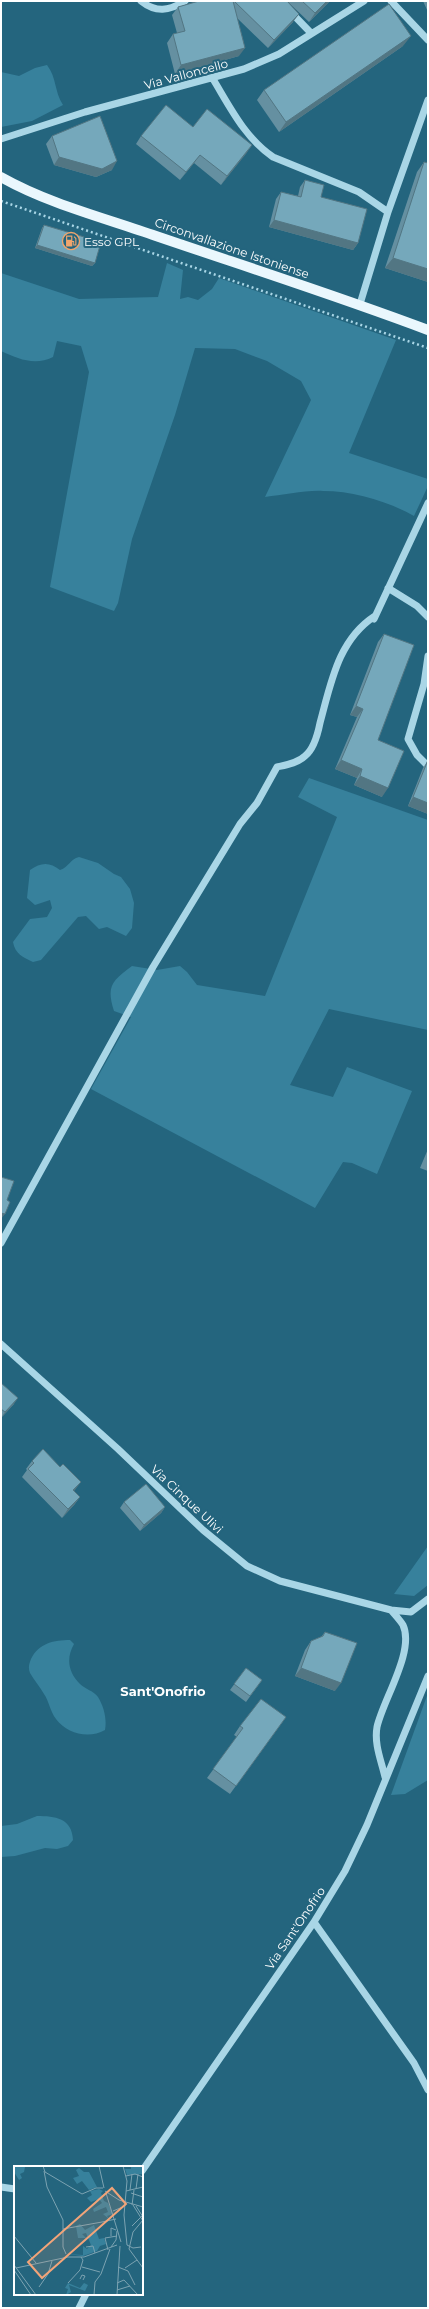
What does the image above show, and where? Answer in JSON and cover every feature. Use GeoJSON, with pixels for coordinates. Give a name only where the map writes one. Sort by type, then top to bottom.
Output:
{"type":"FeatureCollection","features":[{"type":"Feature","properties":{"kind":"main road","name":"Circonvallazione Istoniense"},"geometry":{"type":"LineString","coordinates":[[1,177],[26,191]]}},
{"type":"Feature","properties":{"kind":"main road","name":"Circonvallazione Istoniense"},"geometry":{"type":"LineString","coordinates":[[1,187],[26,191],[360,304],[428,330]]}},
{"type":"Feature","properties":{"kind":"street"},"geometry":{"type":"LineString","coordinates":[[141,1],[149,8],[160,11],[175,7],[185,1]]}},
{"type":"Feature","properties":{"kind":"street"},"geometry":{"type":"LineString","coordinates":[[280,1],[311,33]]}},
{"type":"Feature","properties":{"kind":"street","name":"Via Valloncello"},"geometry":{"type":"LineString","coordinates":[[1,139],[85,112],[213,79],[261,63],[279,54],[364,1]]}},
{"type":"Feature","properties":{"kind":"street"},"geometry":{"type":"LineString","coordinates":[[391,1],[428,40]]}},
{"type":"Feature","properties":{"kind":"street"},"geometry":{"type":"LineString","coordinates":[[213,79],[240,123],[264,151],[273,157],[359,192],[388,212]]}},
{"type":"Feature","properties":{"kind":"street"},"geometry":{"type":"LineString","coordinates":[[360,304],[388,212],[428,100]]}},
{"type":"Feature","properties":{"kind":"street"},"geometry":{"type":"LineString","coordinates":[[1,1244],[152,967],[240,824],[257,803],[277,767],[306,756],[316,737],[334,671],[344,647],[364,623],[374,618],[428,503]]}},
{"type":"Feature","properties":{"kind":"street"},"geometry":{"type":"LineString","coordinates":[[388,588],[417,606],[428,617]]}},
{"type":"Feature","properties":{"kind":"street"},"geometry":{"type":"LineString","coordinates":[[428,656],[424,684],[408,739],[417,755],[428,766]]}},
{"type":"Feature","properties":{"kind":"street","name":"Via Cinque Ulivi"},"geometry":{"type":"LineString","coordinates":[[1,1344],[118,1449],[203,1530],[247,1566],[280,1581],[391,1610],[411,1612],[428,1599]]}},
{"type":"Feature","properties":{"kind":"street"},"geometry":{"type":"LineString","coordinates":[[385,1777],[376,1742],[377,1726],[402,1662],[405,1637],[403,1625],[391,1610]]}},
{"type":"Feature","properties":{"kind":"street","name":"Via Sant'Onofrio"},"geometry":{"type":"LineString","coordinates":[[143,2170],[314,1922],[357,1847],[428,1676]]}},
{"type":"Feature","properties":{"kind":"street"},"geometry":{"type":"LineString","coordinates":[[314,1922],[414,2063],[428,2090]]}},
{"type":"Feature","properties":{"kind":"street"},"geometry":{"type":"LineString","coordinates":[[1,2188],[14,2189]]}},
{"type":"Feature","properties":{"kind":"street"},"geometry":{"type":"LineString","coordinates":[[79,2308],[86,2295]]}},
{"type":"Feature","properties":{"kind":"path"},"geometry":{"type":"LineString","coordinates":[[1,201],[428,348]]}},
{"type":"Feature","properties":{"kind":"shaded area"},"geometry":{"type":"Polygon","coordinates":[[[47,65],[63,105],[32,121],[1,127],[1,72],[19,76],[35,68],[47,65]]]}},
{"type":"Feature","properties":{"kind":"shaded area"},"geometry":{"type":"Polygon","coordinates":[[[167,263],[183,270],[180,299],[188,297],[198,300],[212,289],[219,278],[396,340],[349,453],[428,479],[428,486],[414,516],[382,501],[335,491],[309,491],[265,497],[311,400],[301,381],[267,361],[235,349],[195,348],[175,415],[132,539],[118,603],[114,611],[50,587],[89,372],[81,346],[57,341],[53,357],[40,361],[20,359],[1,351],[1,273],[79,299],[158,297],[167,263]]]}},
{"type":"Feature","properties":{"kind":"shaded area"},"geometry":{"type":"Polygon","coordinates":[[[309,778],[428,820],[428,1030],[329,1009],[290,1085],[333,1097],[347,1067],[412,1091],[377,1174],[352,1163],[343,1162],[315,1208],[91,1089],[131,1017],[114,1011],[111,990],[115,980],[132,966],[157,970],[180,966],[187,972],[197,985],[265,996],[337,817],[298,797],[309,778]]]}},
{"type":"Feature","properties":{"kind":"shaded area"},"geometry":{"type":"Polygon","coordinates":[[[79,857],[98,863],[121,877],[130,889],[134,903],[132,928],[126,936],[107,927],[99,929],[86,916],[78,917],[41,960],[33,962],[23,957],[18,952],[13,942],[30,919],[47,917],[52,908],[50,900],[35,905],[27,898],[30,870],[42,864],[49,864],[60,870],[79,857]]]}},
{"type":"Feature","properties":{"kind":"shaded area"},"geometry":{"type":"Polygon","coordinates":[[[428,1546],[428,1585],[414,1596],[394,1594],[428,1546]]]}},
{"type":"Feature","properties":{"kind":"shaded area"},"geometry":{"type":"Polygon","coordinates":[[[70,1640],[74,1644],[71,1649],[69,1660],[73,1675],[80,1684],[98,1697],[103,1709],[106,1722],[105,1730],[99,1733],[79,1734],[61,1724],[54,1716],[46,1697],[29,1671],[31,1659],[38,1649],[53,1642],[70,1640]]]}},
{"type":"Feature","properties":{"kind":"shaded area"},"geometry":{"type":"Polygon","coordinates":[[[428,1693],[428,1780],[405,1794],[391,1795],[428,1693]]]}},
{"type":"Feature","properties":{"kind":"shaded area"},"geometry":{"type":"Polygon","coordinates":[[[37,1816],[56,1818],[66,1823],[72,1833],[73,1840],[68,1846],[57,1849],[45,1848],[15,1856],[1,1857],[1,1826],[17,1824],[37,1816]]]}},
{"type":"Feature","properties":{"kind":"building"},"geometry":{"type":"Polygon","coordinates":[[[199,1],[233,1],[245,48],[181,65],[173,34],[185,31],[178,7],[199,1]]]}},
{"type":"Feature","properties":{"kind":"building"},"geometry":{"type":"Polygon","coordinates":[[[234,1],[287,1],[299,14],[274,40],[234,1]]]}},
{"type":"Feature","properties":{"kind":"building"},"geometry":{"type":"Polygon","coordinates":[[[302,1],[327,1],[315,13],[302,1]]]}},
{"type":"Feature","properties":{"kind":"building"},"geometry":{"type":"Polygon","coordinates":[[[389,4],[411,36],[286,122],[264,90],[389,4]]]}},
{"type":"Feature","properties":{"kind":"building"},"geometry":{"type":"Polygon","coordinates":[[[166,105],[193,127],[207,109],[252,145],[227,176],[200,155],[186,172],[141,136],[166,105]]]}},
{"type":"Feature","properties":{"kind":"building"},"geometry":{"type":"Polygon","coordinates":[[[100,116],[117,161],[102,169],[59,157],[52,136],[100,116]]]}},
{"type":"Feature","properties":{"kind":"building"},"geometry":{"type":"Polygon","coordinates":[[[424,162],[428,163],[428,269],[393,258],[424,162]]]}},
{"type":"Feature","properties":{"kind":"building"},"geometry":{"type":"Polygon","coordinates":[[[305,180],[324,185],[321,197],[367,209],[358,243],[274,220],[281,192],[301,197],[305,180]]]}},
{"type":"Feature","properties":{"kind":"building"},"geometry":{"type":"Polygon","coordinates":[[[44,225],[101,242],[95,263],[37,245],[44,225]]]}},
{"type":"Feature","properties":{"kind":"building"},"geometry":{"type":"Polygon","coordinates":[[[384,634],[414,645],[378,740],[404,751],[388,788],[360,776],[362,769],[341,760],[363,709],[356,706],[384,634]]]}},
{"type":"Feature","properties":{"kind":"building"},"geometry":{"type":"Polygon","coordinates":[[[428,760],[428,803],[413,797],[428,760]]]}},
{"type":"Feature","properties":{"kind":"building"},"geometry":{"type":"Polygon","coordinates":[[[1,1177],[14,1181],[7,1200],[10,1202],[5,1214],[1,1213],[1,1177]]]}},
{"type":"Feature","properties":{"kind":"building"},"geometry":{"type":"Polygon","coordinates":[[[1,1383],[18,1398],[5,1412],[1,1409],[1,1383]]]}},
{"type":"Feature","properties":{"kind":"building"},"geometry":{"type":"Polygon","coordinates":[[[43,1449],[60,1467],[63,1464],[81,1482],[73,1490],[80,1497],[68,1509],[28,1469],[34,1463],[32,1461],[43,1449]]]}},
{"type":"Feature","properties":{"kind":"building"},"geometry":{"type":"Polygon","coordinates":[[[146,1484],[165,1507],[144,1525],[124,1502],[146,1484]]]}},
{"type":"Feature","properties":{"kind":"building"},"geometry":{"type":"Polygon","coordinates":[[[325,1632],[357,1643],[341,1683],[301,1668],[311,1641],[323,1636],[325,1632]]]}},
{"type":"Feature","properties":{"kind":"building"},"geometry":{"type":"Polygon","coordinates":[[[246,1668],[262,1680],[250,1696],[234,1684],[246,1668]]]}},
{"type":"Feature","properties":{"kind":"building"},"geometry":{"type":"Polygon","coordinates":[[[261,1699],[286,1717],[236,1786],[213,1769],[243,1728],[240,1726],[261,1699]]]}},
{"type":"Feature","properties":{"kind":"place","name":"Esso GPL"},"geometry":{"type":"Point","coordinates":[71,241]}},
{"type":"Feature","properties":{"kind":"district","name":"Sant'Onofrio"},"geometry":{"type":"Point","coordinates":[163,1691]}}]}
